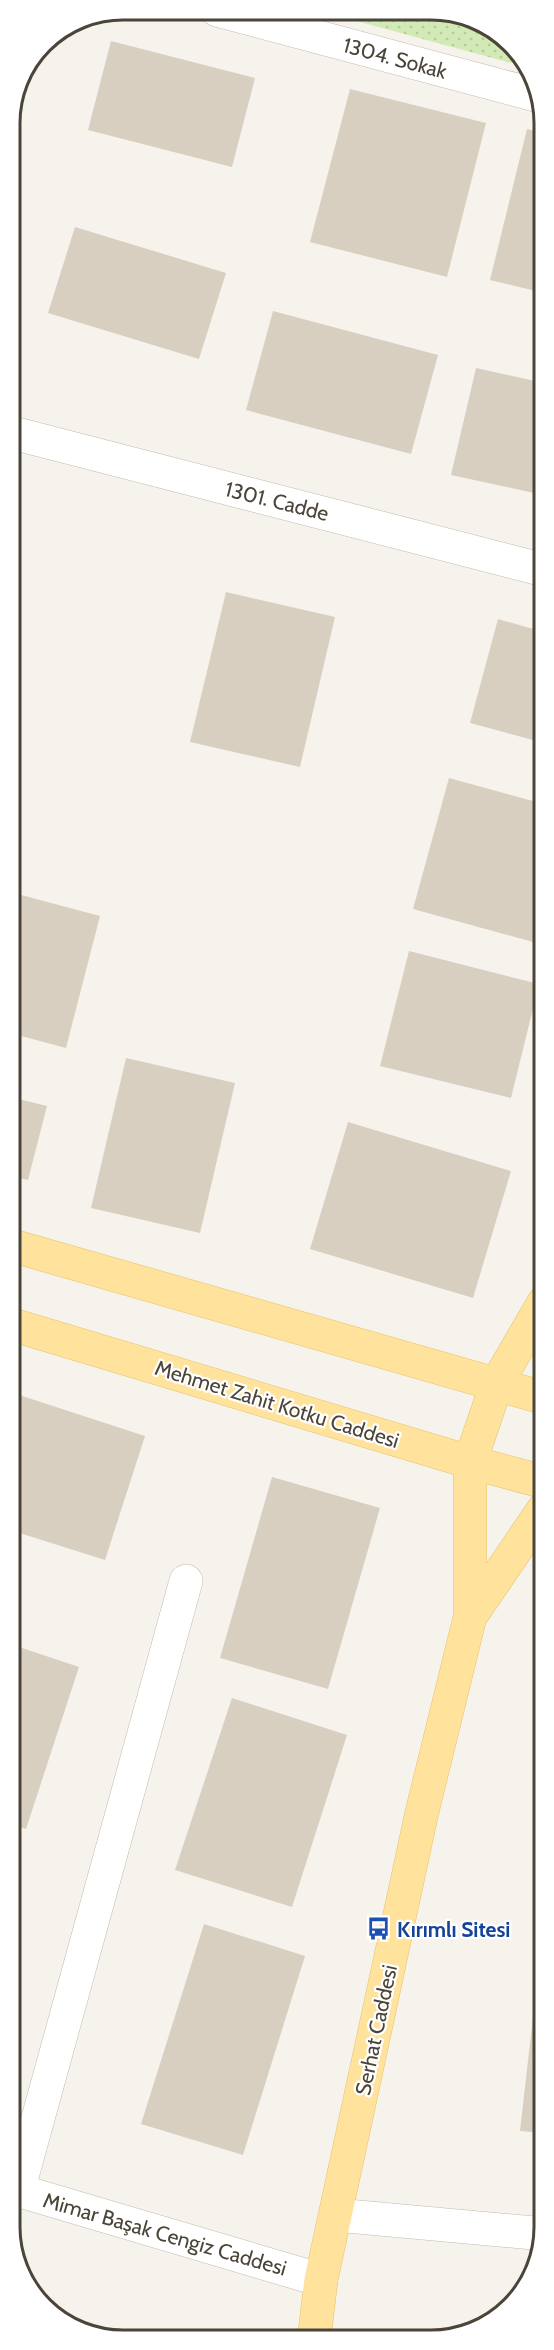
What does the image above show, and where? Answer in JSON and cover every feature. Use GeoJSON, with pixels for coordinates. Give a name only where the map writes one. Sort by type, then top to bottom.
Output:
{"type":"FeatureCollection","features":[{"type":"Feature","properties":{"kind":"main road"},"geometry":{"type":"LineString","coordinates":[[20,1248],[534,1395]]}},
{"type":"Feature","properties":{"kind":"main road","name":"Serhat Caddesi"},"geometry":{"type":"LineString","coordinates":[[315,2330],[321,2280],[422,1812],[470,1617],[470,1462],[497,1383],[534,1319]]}},
{"type":"Feature","properties":{"kind":"main road","name":"Mehmet Zahit Kotku Caddesi"},"geometry":{"type":"LineString","coordinates":[[20,1327],[534,1479]]}},
{"type":"Feature","properties":{"kind":"main road","name":"Serhat Caddesi"},"geometry":{"type":"LineString","coordinates":[[470,1617],[534,1522]]}},
{"type":"Feature","properties":{"kind":"street","name":"1304. Sokak"},"geometry":{"type":"LineString","coordinates":[[254,20],[530,94]]}},
{"type":"Feature","properties":{"kind":"street","name":"1301. Cadde"},"geometry":{"type":"LineString","coordinates":[[20,435],[534,567]]}},
{"type":"Feature","properties":{"kind":"street"},"geometry":{"type":"LineString","coordinates":[[20,2168],[186,1581]]}},
{"type":"Feature","properties":{"kind":"street","name":"Mimar Başak Cengiz Caddesi"},"geometry":{"type":"LineString","coordinates":[[20,2191],[321,2280]]}},
{"type":"Feature","properties":{"kind":"street"},"geometry":{"type":"LineString","coordinates":[[336,2215],[534,2233]]}},
{"type":"Feature","properties":{"kind":"green space"},"geometry":{"type":"Polygon","coordinates":[[[353,20],[452,21],[477,30],[494,41],[516,64],[353,20]]]}},
{"type":"Feature","properties":{"kind":"building"},"geometry":{"type":"Polygon","coordinates":[[[111,41],[255,78],[232,167],[88,130],[111,41]]]}},
{"type":"Feature","properties":{"kind":"building"},"geometry":{"type":"Polygon","coordinates":[[[350,89],[486,123],[447,277],[310,242],[350,89]]]}},
{"type":"Feature","properties":{"kind":"building"},"geometry":{"type":"Polygon","coordinates":[[[527,129],[534,131],[534,291],[490,280],[527,129]]]}},
{"type":"Feature","properties":{"kind":"building"},"geometry":{"type":"Polygon","coordinates":[[[75,227],[226,273],[199,359],[48,313],[75,227]]]}},
{"type":"Feature","properties":{"kind":"building"},"geometry":{"type":"Polygon","coordinates":[[[273,311],[438,355],[411,454],[246,410],[273,311]]]}},
{"type":"Feature","properties":{"kind":"building"},"geometry":{"type":"Polygon","coordinates":[[[476,368],[534,381],[534,493],[451,475],[476,368]]]}},
{"type":"Feature","properties":{"kind":"building"},"geometry":{"type":"Polygon","coordinates":[[[226,592],[335,617],[300,767],[190,742],[226,592]]]}},
{"type":"Feature","properties":{"kind":"building"},"geometry":{"type":"Polygon","coordinates":[[[498,619],[534,629],[534,740],[470,723],[498,619]]]}},
{"type":"Feature","properties":{"kind":"building"},"geometry":{"type":"Polygon","coordinates":[[[449,778],[534,801],[534,942],[413,909],[449,778]]]}},
{"type":"Feature","properties":{"kind":"building"},"geometry":{"type":"Polygon","coordinates":[[[20,895],[100,916],[66,1048],[20,1036],[20,895]]]}},
{"type":"Feature","properties":{"kind":"building"},"geometry":{"type":"Polygon","coordinates":[[[409,951],[534,983],[534,1004],[511,1098],[380,1066],[409,951]]]}},
{"type":"Feature","properties":{"kind":"building"},"geometry":{"type":"Polygon","coordinates":[[[126,1058],[235,1083],[200,1233],[91,1208],[126,1058]]]}},
{"type":"Feature","properties":{"kind":"building"},"geometry":{"type":"Polygon","coordinates":[[[20,1099],[47,1106],[28,1180],[20,1178],[20,1099]]]}},
{"type":"Feature","properties":{"kind":"building"},"geometry":{"type":"Polygon","coordinates":[[[348,1122],[511,1171],[473,1298],[310,1249],[348,1122]]]}},
{"type":"Feature","properties":{"kind":"building"},"geometry":{"type":"Polygon","coordinates":[[[20,1395],[145,1436],[105,1560],[20,1533],[20,1395]]]}},
{"type":"Feature","properties":{"kind":"building"},"geometry":{"type":"Polygon","coordinates":[[[272,1477],[380,1508],[328,1689],[220,1658],[272,1477]]]}},
{"type":"Feature","properties":{"kind":"building"},"geometry":{"type":"Polygon","coordinates":[[[20,1647],[79,1667],[26,1829],[20,1827],[20,1647]]]}},
{"type":"Feature","properties":{"kind":"building"},"geometry":{"type":"Polygon","coordinates":[[[232,1698],[347,1735],[292,1907],[175,1870],[232,1698]]]}},
{"type":"Feature","properties":{"kind":"building"},"geometry":{"type":"Polygon","coordinates":[[[204,1924],[305,1956],[243,2155],[141,2124],[204,1924]]]}},
{"type":"Feature","properties":{"kind":"building"},"geometry":{"type":"Polygon","coordinates":[[[533,2017],[534,2017],[534,2132],[520,2131],[533,2017]]]}},
{"type":"Feature","properties":{"kind":"place","name":"Kırımlı Sitesi"},"geometry":{"type":"Point","coordinates":[379,1929]}}]}
